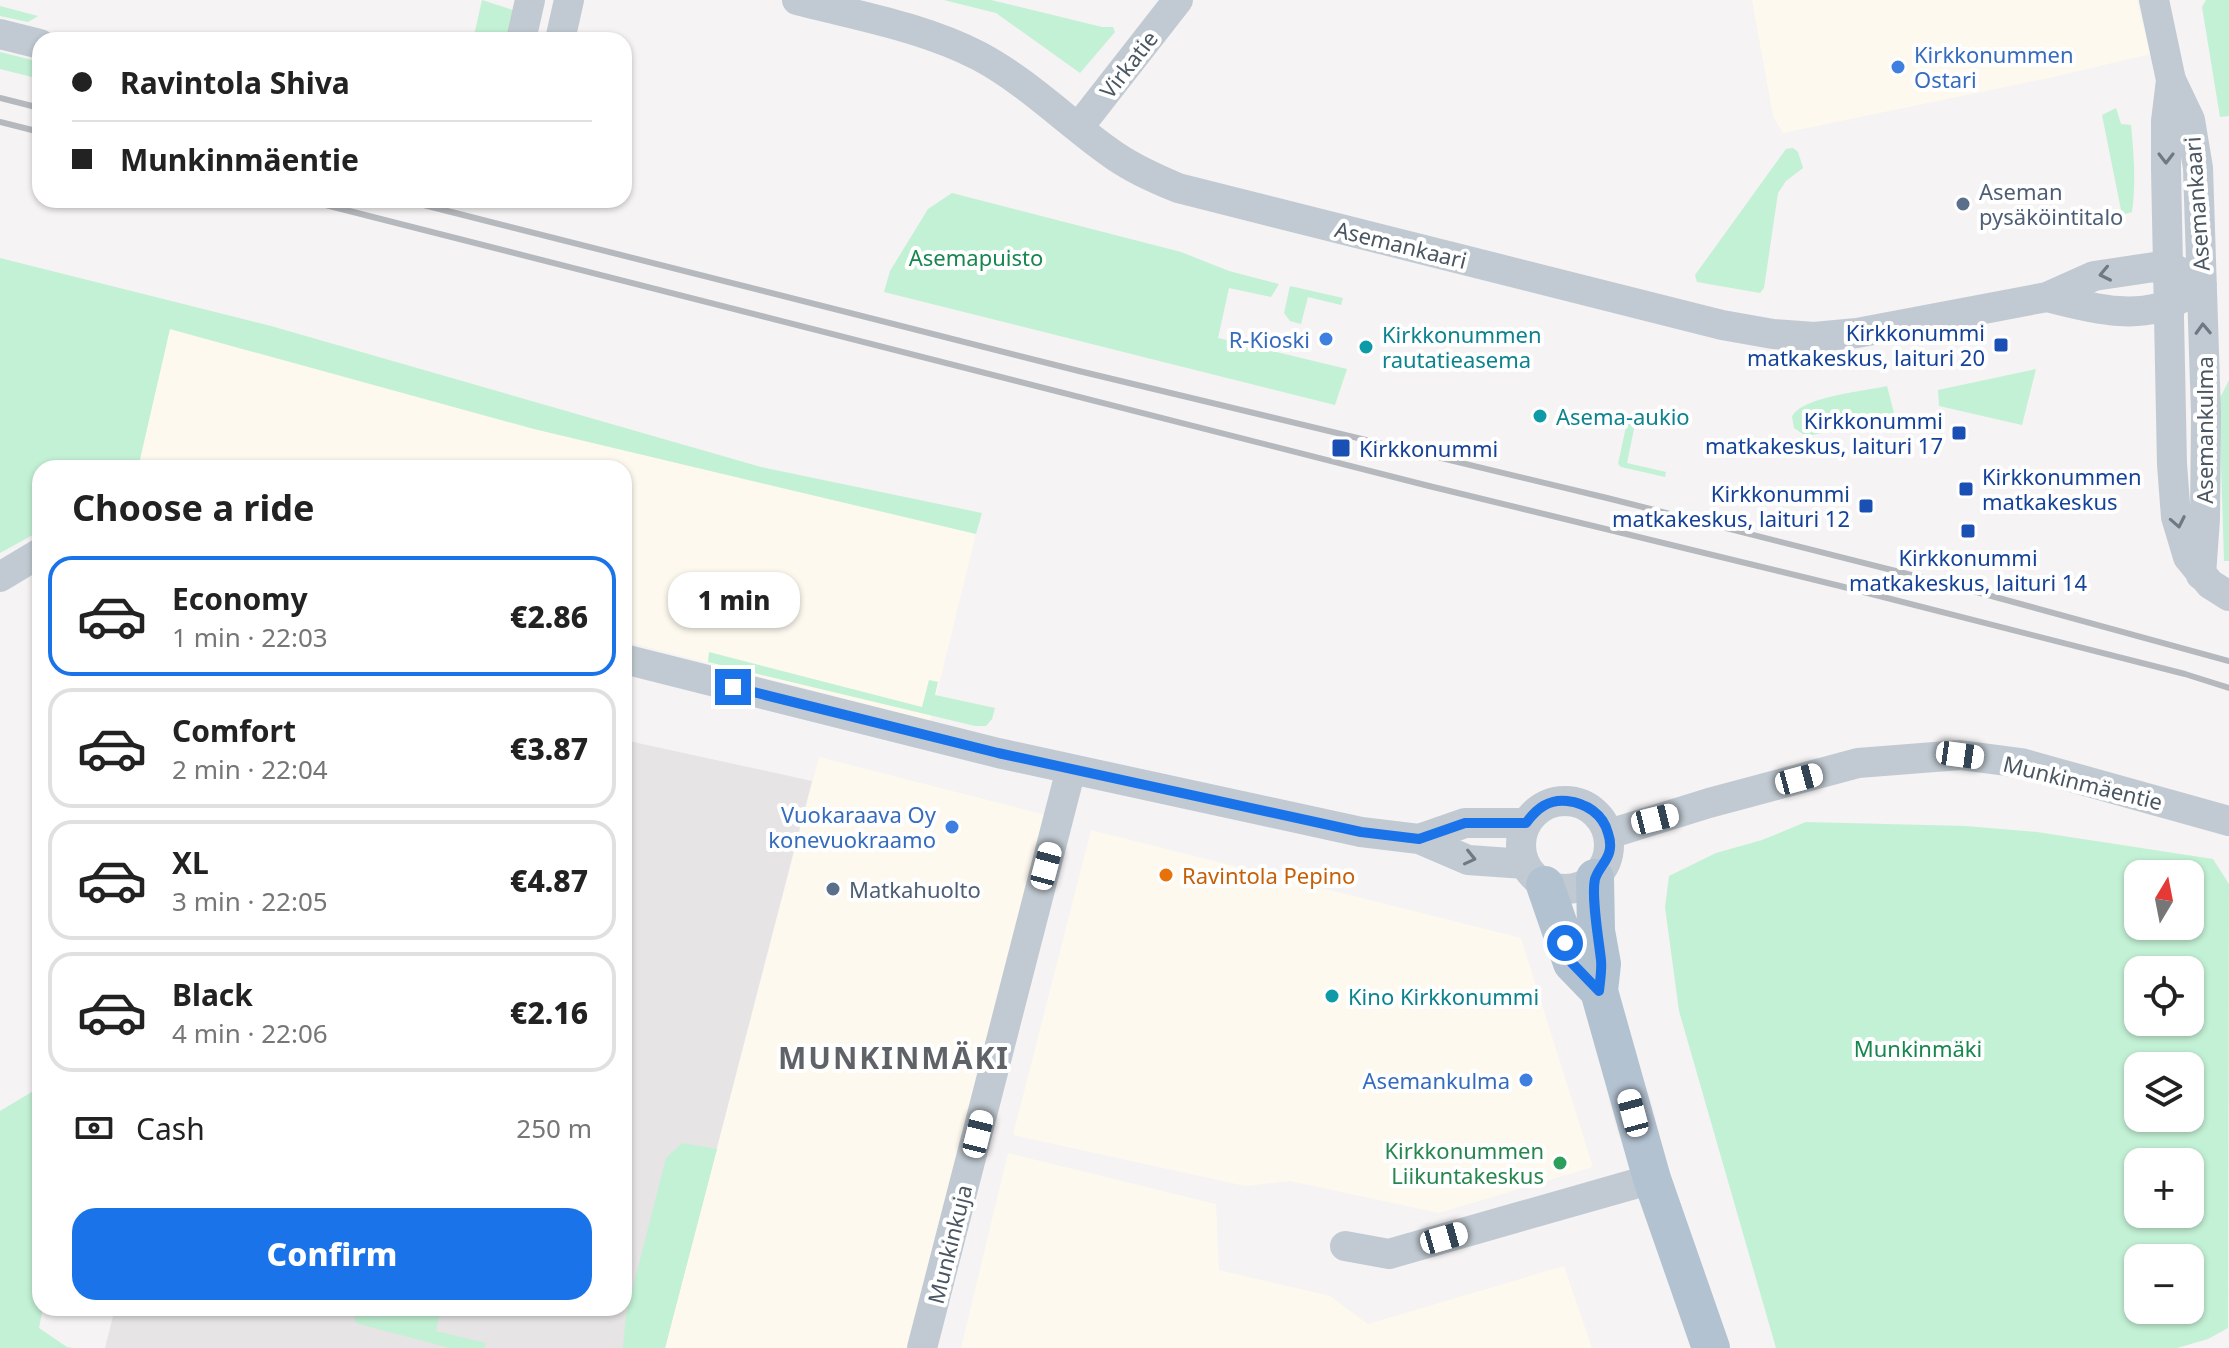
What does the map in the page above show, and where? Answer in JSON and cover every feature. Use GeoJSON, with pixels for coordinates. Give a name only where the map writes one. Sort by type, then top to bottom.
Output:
{"type":"FeatureCollection","features":[{"type":"Feature","properties":{"kind":"main road"},"geometry":{"type":"LineString","coordinates":[[1535,875],[1572,963],[1599,991]]}},
{"type":"Feature","properties":{"kind":"main road"},"geometry":{"type":"LineString","coordinates":[[1595,878],[1596,931],[1602,964],[1599,991],[1652,1179],[1711,1348]]}},
{"type":"Feature","properties":{"kind":"street"},"geometry":{"type":"LineString","coordinates":[[523,32],[530,0]]}},
{"type":"Feature","properties":{"kind":"street"},"geometry":{"type":"LineString","coordinates":[[562,32],[569,0]]}},
{"type":"Feature","properties":{"kind":"street","name":"Asemankaari"},"geometry":{"type":"LineString","coordinates":[[797,0],[947,41],[1005,73],[1110,153],[1149,176],[1178,188],[1722,325],[1814,337],[1857,333],[2047,297],[2094,276],[2168,265],[2202,285]]}},
{"type":"Feature","properties":{"kind":"street","name":"Virkatie"},"geometry":{"type":"LineString","coordinates":[[1078,128],[1178,0]]}},
{"type":"Feature","properties":{"kind":"street","name":"Asemankaari"},"geometry":{"type":"LineString","coordinates":[[2154,0],[2171,80],[2190,120],[2198,168],[2202,285]]}},
{"type":"Feature","properties":{"kind":"street"},"geometry":{"type":"LineString","coordinates":[[0,34],[32,42]]}},
{"type":"Feature","properties":{"kind":"street","name":"Asemankaari"},"geometry":{"type":"LineString","coordinates":[[2168,306],[2166,121],[2171,80]]}},
{"type":"Feature","properties":{"kind":"street","name":"Asemankaari"},"geometry":{"type":"LineString","coordinates":[[2047,297],[2098,310],[2127,311],[2168,306],[2202,285]]}},
{"type":"Feature","properties":{"kind":"street","name":"Asemankulma"},"geometry":{"type":"LineString","coordinates":[[2201,575],[2206,414],[2202,285]]}},
{"type":"Feature","properties":{"kind":"street","name":"Asemankulma"},"geometry":{"type":"LineString","coordinates":[[2168,306],[2176,517],[2183,545],[2201,575],[2229,596]]}},
{"type":"Feature","properties":{"kind":"street"},"geometry":{"type":"LineString","coordinates":[[0,577],[32,558]]}},
{"type":"Feature","properties":{"kind":"street"},"geometry":{"type":"LineString","coordinates":[[632,661],[1071,769],[1361,832],[1419,839],[1468,860],[1535,875],[1558,889],[1584,886],[1605,865],[1610,850],[1609,834],[1598,814],[1580,802],[1558,800],[1534,812],[1526,823],[1520,844],[1535,875]]}},
{"type":"Feature","properties":{"kind":"street","name":"Munkinmäentie"},"geometry":{"type":"LineString","coordinates":[[1609,834],[1858,763],[1960,755],[2021,763],[2229,821]]}},
{"type":"Feature","properties":{"kind":"street","name":"Munkinkuja"},"geometry":{"type":"LineString","coordinates":[[922,1348],[1071,769]]}},
{"type":"Feature","properties":{"kind":"street"},"geometry":{"type":"LineString","coordinates":[[1419,839],[1465,823],[1526,823]]}},
{"type":"Feature","properties":{"kind":"street"},"geometry":{"type":"LineString","coordinates":[[1345,1246],[1389,1254],[1652,1179]]}},
{"type":"Feature","properties":{"kind":"shaded area","name":"Kirkkonummen Ostari"},"geometry":{"type":"Polygon","coordinates":[[[1752,0],[2137,0],[2150,54],[1783,133],[1773,116],[1752,0]]]}},
{"type":"Feature","properties":{"kind":"shaded area"},"geometry":{"type":"Polygon","coordinates":[[[169,329],[534,429],[976,534],[930,721],[632,643],[632,460],[140,460],[169,329]]]}},
{"type":"Feature","properties":{"kind":"shaded area"},"geometry":{"type":"Polygon","coordinates":[[[632,742],[812,781],[665,1348],[105,1348],[113,1316],[632,1316],[632,742]]]}},
{"type":"Feature","properties":{"kind":"shaded area"},"geometry":{"type":"Polygon","coordinates":[[[819,757],[1046,815],[909,1348],[665,1348],[819,757]]]}},
{"type":"Feature","properties":{"kind":"shaded area"},"geometry":{"type":"Polygon","coordinates":[[[1091,830],[1521,938],[1593,1167],[1439,1213],[1290,1181],[1245,1186],[1013,1135],[1091,830]]]}},
{"type":"Feature","properties":{"kind":"shaded area"},"geometry":{"type":"Polygon","coordinates":[[[1008,1153],[1216,1204],[1219,1270],[1330,1296],[1368,1324],[1564,1266],[1592,1348],[961,1348],[1008,1153]]]}},
{"type":"Feature","properties":{"kind":"green space"},"geometry":{"type":"Polygon","coordinates":[[[482,0],[516,11],[512,32],[475,32],[482,0]]]}},
{"type":"Feature","properties":{"kind":"green space"},"geometry":{"type":"Polygon","coordinates":[[[944,0],[991,0],[1113,27],[1115,32],[1080,73],[996,13],[944,0]]]}},
{"type":"Feature","properties":{"kind":"green space"},"geometry":{"type":"Polygon","coordinates":[[[2206,0],[2229,0],[2229,116],[2220,117],[2202,7],[2206,0]]]}},
{"type":"Feature","properties":{"kind":"green space"},"geometry":{"type":"Polygon","coordinates":[[[0,6],[38,16],[28,22],[0,16],[0,6]]]}},
{"type":"Feature","properties":{"kind":"green space"},"geometry":{"type":"Polygon","coordinates":[[[0,52],[32,60],[32,77],[0,69],[0,52]]]}},
{"type":"Feature","properties":{"kind":"green space"},"geometry":{"type":"Polygon","coordinates":[[[2116,108],[2121,124],[2131,125],[2134,158],[2132,212],[2122,215],[2102,115],[2116,108]]]}},
{"type":"Feature","properties":{"kind":"green space"},"geometry":{"type":"Polygon","coordinates":[[[1793,148],[1798,152],[1803,168],[1786,181],[1778,193],[1764,288],[1760,293],[1697,282],[1695,275],[1786,149],[1793,148]]]}},
{"type":"Feature","properties":{"kind":"green space","name":"Asemapuisto"},"geometry":{"type":"Polygon","coordinates":[[[952,193],[1181,252],[1229,271],[1279,284],[1271,297],[1229,288],[1218,338],[1347,369],[1335,405],[884,292],[890,271],[928,209],[952,193]]]}},
{"type":"Feature","properties":{"kind":"green space"},"geometry":{"type":"Polygon","coordinates":[[[0,258],[271,326],[761,467],[982,513],[976,534],[534,429],[170,329],[140,460],[32,460],[32,535],[0,553],[0,258]]]}},
{"type":"Feature","properties":{"kind":"green space"},"geometry":{"type":"Polygon","coordinates":[[[1290,286],[1343,298],[1341,305],[1308,297],[1301,324],[1290,321],[1284,313],[1290,286]]]}},
{"type":"Feature","properties":{"kind":"green space"},"geometry":{"type":"Polygon","coordinates":[[[2036,369],[2022,425],[1939,406],[1938,390],[2036,369]]]}},
{"type":"Feature","properties":{"kind":"green space"},"geometry":{"type":"Polygon","coordinates":[[[2229,380],[2229,561],[2224,561],[2219,400],[2229,380]]]}},
{"type":"Feature","properties":{"kind":"green space"},"geometry":{"type":"Polygon","coordinates":[[[1887,386],[1895,417],[1812,435],[1794,428],[1792,417],[1807,404],[1887,386]]]}},
{"type":"Feature","properties":{"kind":"green space"},"geometry":{"type":"Polygon","coordinates":[[[1632,420],[1635,424],[1627,463],[1666,472],[1665,477],[1618,464],[1627,422],[1632,420]]]}},
{"type":"Feature","properties":{"kind":"green space"},"geometry":{"type":"Polygon","coordinates":[[[709,652],[922,707],[929,680],[938,682],[935,695],[995,708],[986,726],[975,726],[708,662],[709,652]]]}},
{"type":"Feature","properties":{"kind":"green space","name":"Munkinmäki"},"geometry":{"type":"Polygon","coordinates":[[[1806,822],[1965,826],[2037,832],[2213,859],[2229,884],[2228,1328],[2208,1339],[2177,1348],[1776,1348],[1679,1011],[1665,907],[1669,876],[1716,853],[1762,840],[1806,822]]]}},
{"type":"Feature","properties":{"kind":"green space"},"geometry":{"type":"Polygon","coordinates":[[[32,1092],[32,1316],[41,1316],[39,1328],[73,1348],[0,1348],[0,1111],[32,1092]]]}},
{"type":"Feature","properties":{"kind":"green space"},"geometry":{"type":"Polygon","coordinates":[[[682,1143],[717,1149],[665,1348],[623,1348],[626,1316],[632,1316],[632,1291],[666,1158],[682,1143]]]}},
{"type":"Feature","properties":{"kind":"green space"},"geometry":{"type":"Polygon","coordinates":[[[355,1316],[439,1316],[436,1331],[486,1343],[484,1348],[450,1348],[355,1321],[355,1316]]]}},
{"type":"Feature","properties":{"kind":"railway"},"geometry":{"type":"LineString","coordinates":[[0,98],[32,106]]}},
{"type":"Feature","properties":{"kind":"railway"},"geometry":{"type":"LineString","coordinates":[[0,122],[32,130]]}},
{"type":"Feature","properties":{"kind":"railway"},"geometry":{"type":"LineString","coordinates":[[337,208],[1429,486],[1840,586],[2229,688]]}},
{"type":"Feature","properties":{"kind":"railway"},"geometry":{"type":"LineString","coordinates":[[436,208],[1079,371],[1607,498],[1951,585],[2229,661]]}},
{"type":"Feature","properties":{"kind":"place","name":"Kirkkonummen Ostari"},"geometry":{"type":"Point","coordinates":[1898,67]}},
{"type":"Feature","properties":{"kind":"place","name":"Aseman pysäköintitalo"},"geometry":{"type":"Point","coordinates":[1963,204]}},
{"type":"Feature","properties":{"kind":"place","name":"R-Kioski"},"geometry":{"type":"Point","coordinates":[1326,339]}},
{"type":"Feature","properties":{"kind":"place","name":"Kirkkonummi matkakeskus, laituri 20"},"geometry":{"type":"Point","coordinates":[2001,345]}},
{"type":"Feature","properties":{"kind":"place","name":"Kirkkonummen rautatieasema"},"geometry":{"type":"Point","coordinates":[1366,347]}},
{"type":"Feature","properties":{"kind":"place","name":"Asema-aukio"},"geometry":{"type":"Point","coordinates":[1540,416]}},
{"type":"Feature","properties":{"kind":"place","name":"Kirkkonummi matkakeskus, laituri 17"},"geometry":{"type":"Point","coordinates":[1959,433]}},
{"type":"Feature","properties":{"kind":"place","name":"Kirkkonummi"},"geometry":{"type":"Point","coordinates":[1341,448]}},
{"type":"Feature","properties":{"kind":"place","name":"Kirkkonummen matkakeskus"},"geometry":{"type":"Point","coordinates":[1966,489]}},
{"type":"Feature","properties":{"kind":"place","name":"Kirkkonummi matkakeskus, laituri 12"},"geometry":{"type":"Point","coordinates":[1866,506]}},
{"type":"Feature","properties":{"kind":"place","name":"Kirkkonummi matkakeskus, laituri 14"},"geometry":{"type":"Point","coordinates":[1968,531]}},
{"type":"Feature","properties":{"kind":"place","name":"Vuokaraava Oy konevuokraamo"},"geometry":{"type":"Point","coordinates":[952,827]}},
{"type":"Feature","properties":{"kind":"place","name":"Ravintola Pepino"},"geometry":{"type":"Point","coordinates":[1166,875]}},
{"type":"Feature","properties":{"kind":"place","name":"Matkahuolto"},"geometry":{"type":"Point","coordinates":[833,889]}},
{"type":"Feature","properties":{"kind":"place","name":"Kino Kirkkonummi"},"geometry":{"type":"Point","coordinates":[1332,996]}},
{"type":"Feature","properties":{"kind":"place","name":"Asemankulma"},"geometry":{"type":"Point","coordinates":[1526,1080]}},
{"type":"Feature","properties":{"kind":"place","name":"Kirkkonummen Liikuntakeskus"},"geometry":{"type":"Point","coordinates":[1560,1163]}},
{"type":"Feature","properties":{"kind":"district","name":"MUNKINMÄKI"},"geometry":{"type":"Point","coordinates":[894,1057]}},
{"type":"Feature","properties":{"kind":"route"},"geometry":{"type":"LineString","coordinates":[[733,687],[998,753],[1361,832],[1419,839],[1465,823],[1526,823],[1534,812],[1545,805],[1558,800],[1580,802],[1598,814],[1609,834],[1610,850],[1605,865],[1595,878],[1596,931],[1602,964],[1599,991],[1572,963],[1565,943]]}}]}
